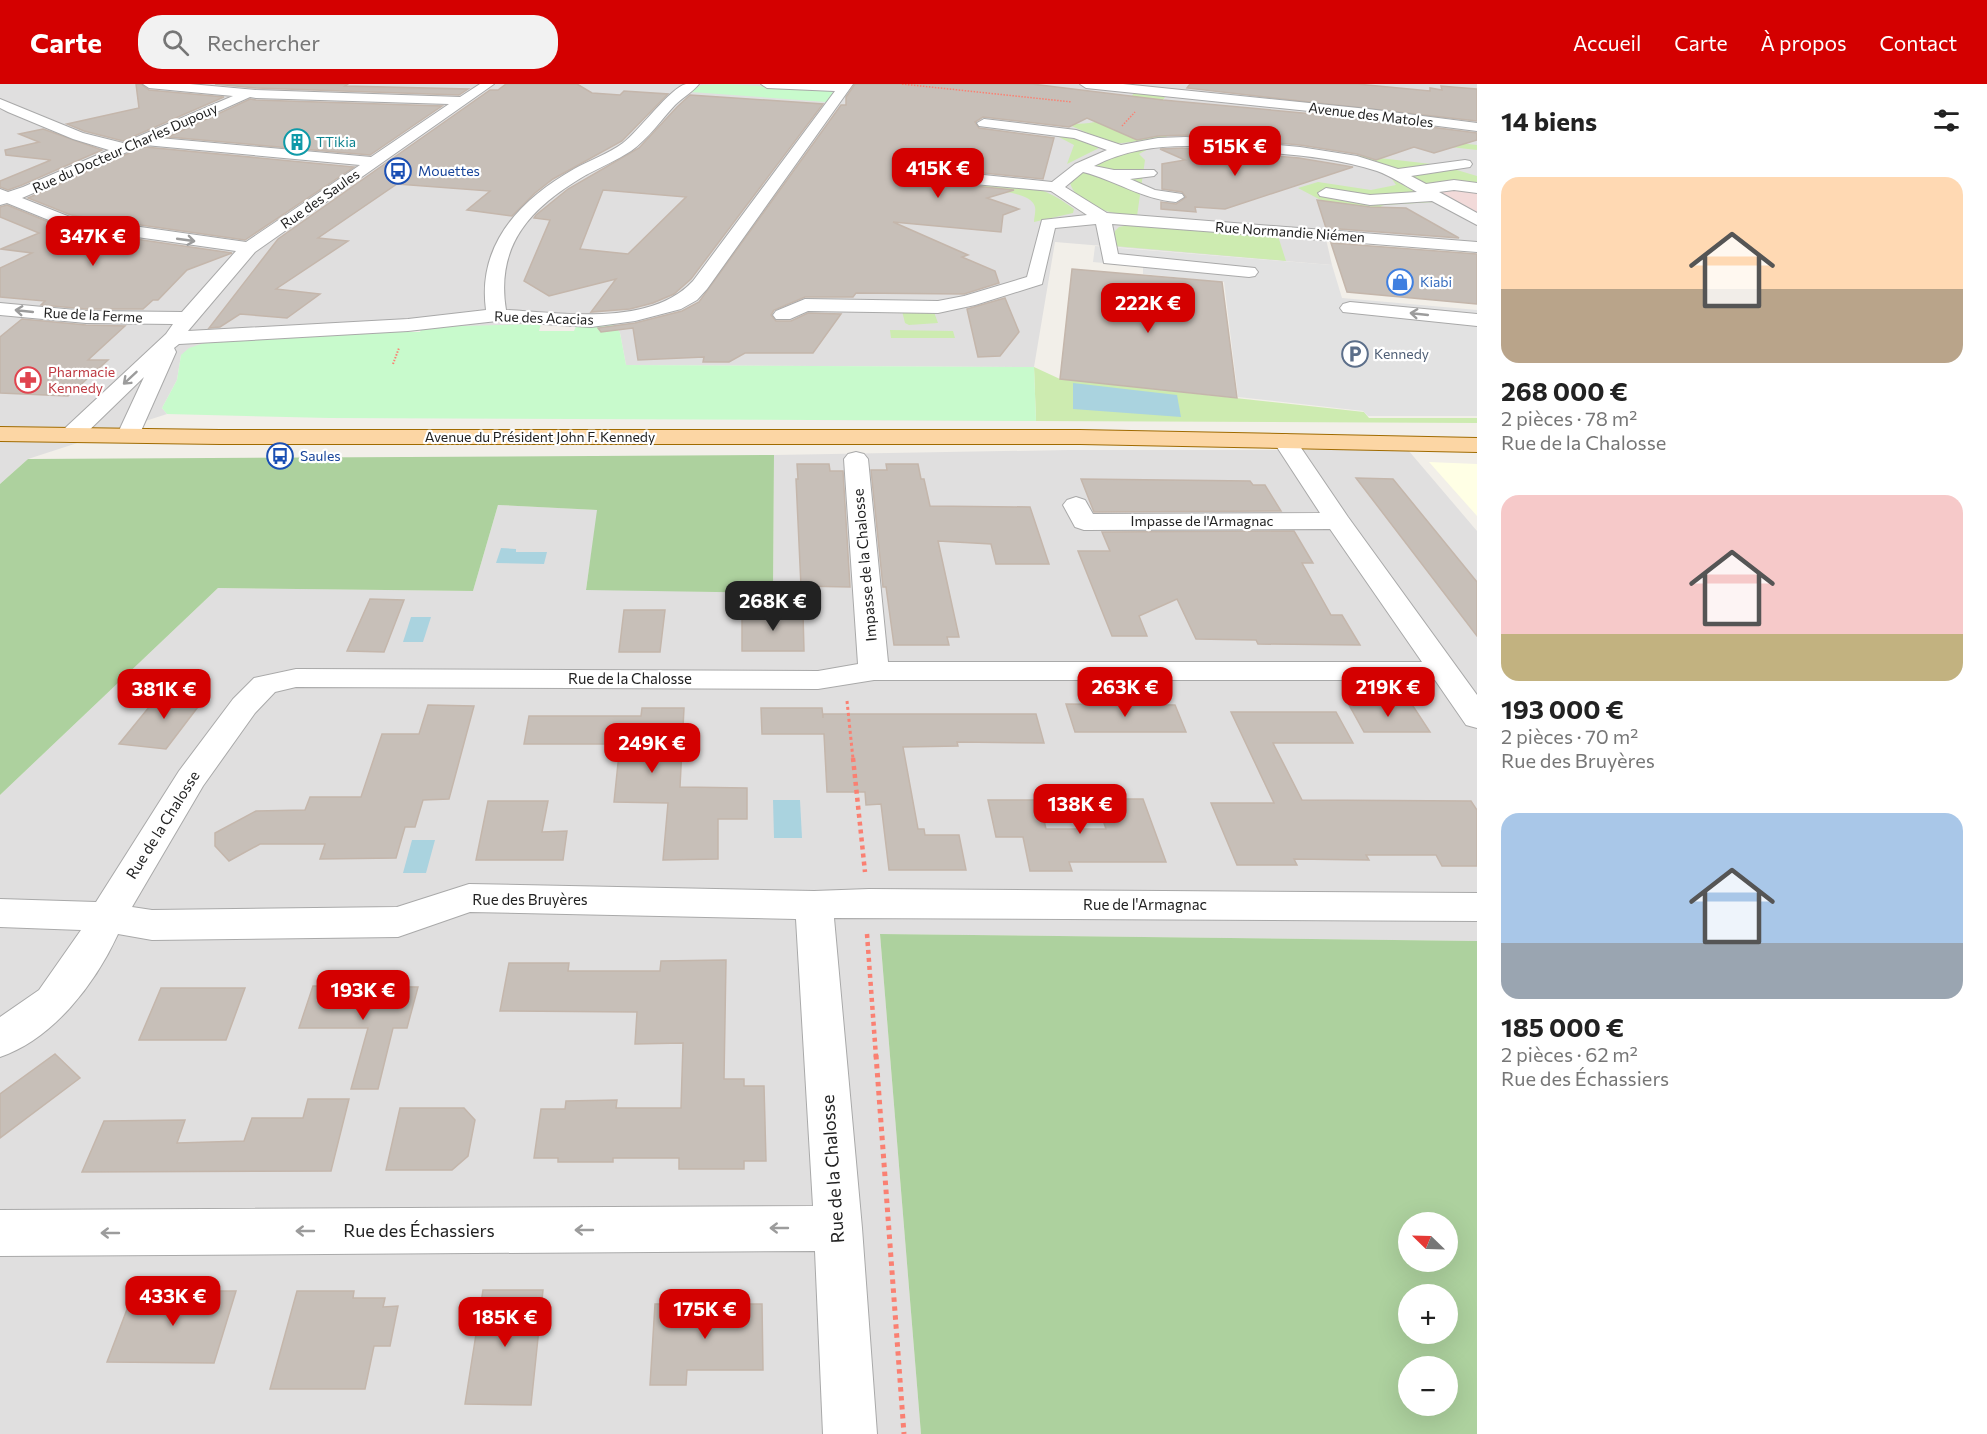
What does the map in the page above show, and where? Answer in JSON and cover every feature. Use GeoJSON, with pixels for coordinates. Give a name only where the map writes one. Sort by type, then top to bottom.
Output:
{"type":"FeatureCollection","features":[{"type":"Feature","properties":{"kind":"main road","name":"Avenue du Président John F. Kennedy"},"geometry":{"type":"LineString","coordinates":[[1080,437],[1174,428],[1259,428],[1475,437]]}},
{"type":"Feature","properties":{"kind":"main road","name":"Avenue du Président John F. Kennedy"},"geometry":{"type":"LineString","coordinates":[[1259,428],[1285,441]]}},
{"type":"Feature","properties":{"kind":"main road","name":"Avenue du Président John F. Kennedy"},"geometry":{"type":"LineString","coordinates":[[0,434],[1080,437],[1285,441],[1475,437]]}},
{"type":"Feature","properties":{"kind":"street"},"geometry":{"type":"LineString","coordinates":[[149,84],[249,93],[464,101]]}},
{"type":"Feature","properties":{"kind":"street","name":"Rue du Docteur Charles Dupouy"},"geometry":{"type":"LineString","coordinates":[[3,197],[141,141],[249,93],[262,84]]}},
{"type":"Feature","properties":{"kind":"street","name":"Rue des Saules"},"geometry":{"type":"LineString","coordinates":[[129,435],[173,338],[187,318],[249,248],[488,84]]}},
{"type":"Feature","properties":{"kind":"street"},"geometry":{"type":"LineString","coordinates":[[497,315],[493,300],[499,256],[510,230],[520,217],[541,196],[566,179],[630,145],[693,84]]}},
{"type":"Feature","properties":{"kind":"street"},"geometry":{"type":"LineString","coordinates":[[767,84],[845,86]]}},
{"type":"Feature","properties":{"kind":"street","name":"Avenue des Matoles"},"geometry":{"type":"LineString","coordinates":[[1086,84],[1368,113],[1477,127]]}},
{"type":"Feature","properties":{"kind":"street","name":"Rue des Acacias"},"geometry":{"type":"LineString","coordinates":[[173,338],[408,325],[497,315],[591,321],[655,311],[674,305],[690,296],[700,285],[845,86]]}},
{"type":"Feature","properties":{"kind":"street"},"geometry":{"type":"LineString","coordinates":[[0,103],[26,116],[108,145],[124,148]]}},
{"type":"Feature","properties":{"kind":"street"},"geometry":{"type":"LineString","coordinates":[[0,121],[26,116]]}},
{"type":"Feature","properties":{"kind":"street"},"geometry":{"type":"LineString","coordinates":[[984,123],[1076,134],[1119,149]]}},
{"type":"Feature","properties":{"kind":"street"},"geometry":{"type":"LineString","coordinates":[[1055,187],[1080,168],[1119,149],[1182,140],[1209,141],[1315,152],[1364,162],[1396,174],[1477,219]]}},
{"type":"Feature","properties":{"kind":"street"},"geometry":{"type":"LineString","coordinates":[[141,141],[373,162]]}},
{"type":"Feature","properties":{"kind":"street"},"geometry":{"type":"LineString","coordinates":[[1363,143],[1364,162]]}},
{"type":"Feature","properties":{"kind":"street"},"geometry":{"type":"LineString","coordinates":[[1396,174],[1465,164]]}},
{"type":"Feature","properties":{"kind":"street"},"geometry":{"type":"LineString","coordinates":[[1080,168],[1114,175],[1149,172]]}},
{"type":"Feature","properties":{"kind":"street"},"geometry":{"type":"LineString","coordinates":[[1114,175],[1131,187],[1146,193],[1176,197]]}},
{"type":"Feature","properties":{"kind":"street"},"geometry":{"type":"LineString","coordinates":[[974,179],[1055,187],[1103,218],[1110,260],[1249,272]]}},
{"type":"Feature","properties":{"kind":"street"},"geometry":{"type":"LineString","coordinates":[[1326,194],[1370,200],[1429,193],[1454,185],[1477,188]]}},
{"type":"Feature","properties":{"kind":"street"},"geometry":{"type":"LineString","coordinates":[[3,197],[66,222],[249,248]]}},
{"type":"Feature","properties":{"kind":"street","name":"Rue Normandie Niémen"},"geometry":{"type":"LineString","coordinates":[[938,308],[978,299],[1035,280],[1048,225],[1103,218],[1477,247]]}},
{"type":"Feature","properties":{"kind":"street"},"geometry":{"type":"LineString","coordinates":[[783,315],[805,305],[938,308],[943,327]]}},
{"type":"Feature","properties":{"kind":"street"},"geometry":{"type":"LineString","coordinates":[[897,307],[902,327]]}},
{"type":"Feature","properties":{"kind":"street"},"geometry":{"type":"LineString","coordinates":[[1350,308],[1477,320]]}},
{"type":"Feature","properties":{"kind":"street","name":"Rue de la Ferme"},"geometry":{"type":"LineString","coordinates":[[0,309],[86,317],[187,318]]}},
{"type":"Feature","properties":{"kind":"street","name":"Rue des Saules"},"geometry":{"type":"LineString","coordinates":[[71,435],[173,338]]}},
{"type":"Feature","properties":{"kind":"street"},"geometry":{"type":"LineString","coordinates":[[1285,441],[1338,521],[1477,718]]}},
{"type":"Feature","properties":{"kind":"street","name":"Impasse de la Chalosse"},"geometry":{"type":"LineString","coordinates":[[856,459],[859,674]]}},
{"type":"Feature","properties":{"kind":"street","name":"Impasse de l'Armagnac"},"geometry":{"type":"LineString","coordinates":[[1076,505],[1084,522],[1338,521]]}},
{"type":"Feature","properties":{"kind":"street","name":"Rue de la Chalosse"},"geometry":{"type":"LineString","coordinates":[[0,1040],[53,1002],[94,943],[106,917],[191,779],[243,706],[265,685],[296,678],[818,680],[859,674],[1444,671]]}},
{"type":"Feature","properties":{"kind":"street","name":"Rue des Bruyères"},"geometry":{"type":"LineString","coordinates":[[0,913],[106,917],[152,925],[398,922],[470,898],[814,905]]}},
{"type":"Feature","properties":{"kind":"street","name":"Rue de la Chalosse"},"geometry":{"type":"LineString","coordinates":[[814,905],[838,1228],[850,1434]]}},
{"type":"Feature","properties":{"kind":"street","name":"Rue de l'Armagnac"},"geometry":{"type":"LineString","coordinates":[[814,905],[868,917],[1477,907]]}},
{"type":"Feature","properties":{"kind":"street","name":"Rue des Échassiers"},"geometry":{"type":"LineString","coordinates":[[0,1233],[838,1228]]}},
{"type":"Feature","properties":{"kind":"path"},"geometry":{"type":"LineString","coordinates":[[859,674],[868,917],[904,1434]]}},
{"type":"Feature","properties":{"kind":"shaded area"},"geometry":{"type":"Polygon","coordinates":[[[0,84],[1477,84],[1477,250],[1326,239],[1332,265],[1055,242],[1034,367],[626,365],[620,333],[614,324],[408,327],[181,355],[177,380],[162,408],[167,414],[28,459],[0,484],[0,84]]]}},
{"type":"Feature","properties":{"kind":"shaded area"},"geometry":{"type":"Polygon","coordinates":[[[1423,184],[1477,189],[1477,213],[1423,184]]]}},
{"type":"Feature","properties":{"kind":"shaded area","name":"Kennedy"},"geometry":{"type":"Polygon","coordinates":[[[1095,246],[1332,265],[1342,298],[1477,310],[1477,416],[1368,416],[1363,411],[1238,397],[1224,282],[1143,274],[1143,267],[1093,262],[1095,246]]]}},
{"type":"Feature","properties":{"kind":"shaded area"},"geometry":{"type":"Polygon","coordinates":[[[1069,450],[1408,450],[1477,531],[1477,941],[880,934],[921,1434],[0,1434],[0,795],[218,588],[473,591],[498,505],[598,510],[586,589],[773,593],[774,455],[1069,450]]]}},
{"type":"Feature","properties":{"kind":"shaded area"},"geometry":{"type":"Polygon","coordinates":[[[1429,462],[1477,464],[1477,516],[1429,462]]]}},
{"type":"Feature","properties":{"kind":"green space"},"geometry":{"type":"Polygon","coordinates":[[[726,84],[827,90],[834,93],[827,102],[691,92],[701,85],[726,84]]]}},
{"type":"Feature","properties":{"kind":"green space"},"geometry":{"type":"Polygon","coordinates":[[[1135,92],[1165,97],[1156,110],[1477,145],[1477,150],[1149,113],[1147,128],[1170,138],[1112,144],[1067,124],[1089,123],[1106,119],[1120,109],[1135,92]]]}},
{"type":"Feature","properties":{"kind":"green space"},"geometry":{"type":"Polygon","coordinates":[[[1057,136],[1082,140],[1101,147],[1067,164],[1074,145],[1057,136]]]}},
{"type":"Feature","properties":{"kind":"green space"},"geometry":{"type":"Polygon","coordinates":[[[1152,147],[1139,154],[1145,160],[1137,216],[1118,214],[1088,204],[1074,191],[1070,183],[1098,164],[1119,155],[1152,147]]]}},
{"type":"Feature","properties":{"kind":"green space"},"geometry":{"type":"Polygon","coordinates":[[[1336,153],[1440,165],[1477,176],[1477,186],[1435,191],[1336,153]]]}},
{"type":"Feature","properties":{"kind":"green space"},"geometry":{"type":"Polygon","coordinates":[[[1392,179],[1434,202],[1385,205],[1381,206],[1383,210],[1334,207],[1298,188],[1318,182],[1371,190],[1396,185],[1392,179]]]}},
{"type":"Feature","properties":{"kind":"green space"},"geometry":{"type":"Polygon","coordinates":[[[988,183],[1024,186],[1043,191],[1074,209],[1073,213],[1034,222],[1035,207],[1026,198],[1009,192],[975,189],[988,183]]]}},
{"type":"Feature","properties":{"kind":"green space"},"geometry":{"type":"Polygon","coordinates":[[[1134,224],[1278,236],[1286,261],[1114,246],[1115,231],[1119,227],[1134,224]]]}},
{"type":"Feature","properties":{"kind":"green space"},"geometry":{"type":"Polygon","coordinates":[[[902,311],[934,312],[938,323],[909,325],[905,323],[902,311]]]}},
{"type":"Feature","properties":{"kind":"green space"},"geometry":{"type":"Polygon","coordinates":[[[541,324],[539,331],[574,331],[577,324],[614,324],[620,333],[626,365],[1034,367],[1036,421],[329,418],[167,414],[162,408],[177,380],[181,355],[189,348],[210,341],[408,327],[407,332],[420,332],[422,327],[541,324]]]}},
{"type":"Feature","properties":{"kind":"green space"},"geometry":{"type":"Polygon","coordinates":[[[890,330],[953,331],[955,338],[891,338],[890,330]]]}},
{"type":"Feature","properties":{"kind":"green space"},"geometry":{"type":"Polygon","coordinates":[[[1034,367],[1060,379],[1364,412],[1369,418],[1477,418],[1477,423],[1036,421],[1034,367]]]}},
{"type":"Feature","properties":{"kind":"green space"},"geometry":{"type":"Polygon","coordinates":[[[774,455],[773,593],[586,590],[597,510],[498,505],[473,591],[218,588],[0,795],[0,484],[28,459],[774,455]]]}},
{"type":"Feature","properties":{"kind":"green space"},"geometry":{"type":"Polygon","coordinates":[[[880,934],[1477,941],[1477,1434],[921,1434],[880,934]]]}},
{"type":"Feature","properties":{"kind":"water"},"geometry":{"type":"Polygon","coordinates":[[[1073,383],[1177,395],[1181,417],[1073,409],[1073,383]]]}},
{"type":"Feature","properties":{"kind":"water"},"geometry":{"type":"Polygon","coordinates":[[[501,548],[516,549],[516,552],[547,552],[544,564],[496,563],[501,548]]]}},
{"type":"Feature","properties":{"kind":"water"},"geometry":{"type":"Polygon","coordinates":[[[411,617],[431,617],[423,642],[403,642],[411,617]]]}},
{"type":"Feature","properties":{"kind":"water"},"geometry":{"type":"Polygon","coordinates":[[[773,800],[800,800],[802,838],[774,838],[773,800]]]}},
{"type":"Feature","properties":{"kind":"water"},"geometry":{"type":"Polygon","coordinates":[[[412,840],[435,840],[426,873],[403,873],[412,840]]]}},
{"type":"Feature","properties":{"kind":"building"},"geometry":{"type":"Polygon","coordinates":[[[136,84],[141,84],[149,90],[224,97],[123,141],[67,124],[139,108],[136,84]]]}},
{"type":"Feature","properties":{"kind":"building"},"geometry":{"type":"Polygon","coordinates":[[[215,84],[348,84],[345,86],[468,89],[459,95],[256,88],[215,84]]]}},
{"type":"Feature","properties":{"kind":"building"},"geometry":{"type":"Polygon","coordinates":[[[506,84],[577,84],[592,93],[620,95],[624,91],[668,94],[622,141],[553,179],[512,216],[467,210],[490,191],[397,184],[318,238],[348,241],[276,289],[320,294],[287,318],[240,314],[220,327],[209,328],[278,239],[490,90],[498,90],[506,84]]]}},
{"type":"Feature","properties":{"kind":"building"},"geometry":{"type":"Polygon","coordinates":[[[855,84],[1032,84],[1163,100],[1368,119],[1477,133],[1477,140],[1434,153],[1414,147],[1376,160],[1357,154],[1300,145],[1186,135],[1158,136],[1137,140],[1087,118],[1069,127],[983,117],[975,122],[979,128],[1054,138],[1043,179],[974,172],[964,178],[974,186],[1014,190],[987,198],[1019,209],[1003,215],[1001,232],[893,222],[968,255],[962,257],[995,271],[999,283],[964,294],[856,293],[853,297],[805,297],[774,310],[771,315],[776,321],[791,321],[808,313],[841,314],[813,353],[745,353],[729,362],[703,362],[704,357],[638,360],[633,328],[601,332],[598,328],[635,323],[682,311],[699,302],[841,105],[846,105],[846,97],[855,84]]]}},
{"type":"Feature","properties":{"kind":"building"},"geometry":{"type":"Polygon","coordinates":[[[1190,84],[1357,84],[1430,91],[1430,88],[1442,90],[1441,86],[1477,89],[1477,121],[1187,88],[1190,84]]]}},
{"type":"Feature","properties":{"kind":"building"},"geometry":{"type":"Polygon","coordinates":[[[690,95],[823,104],[691,279],[674,294],[630,309],[591,312],[616,279],[549,296],[524,281],[550,220],[534,218],[536,215],[568,189],[639,148],[690,95]],[[603,190],[580,249],[628,254],[686,197],[603,190]]]}},
{"type":"Feature","properties":{"kind":"building"},"geometry":{"type":"Polygon","coordinates":[[[250,99],[442,106],[370,155],[168,137],[250,99]]]}},
{"type":"Feature","properties":{"kind":"building"},"geometry":{"type":"Polygon","coordinates":[[[43,129],[102,150],[22,185],[8,190],[0,187],[0,181],[51,160],[6,155],[5,150],[39,142],[19,134],[43,129]]]}},
{"type":"Feature","properties":{"kind":"building"},"geometry":{"type":"Polygon","coordinates":[[[143,147],[354,167],[245,240],[71,215],[28,198],[143,147]]]}},
{"type":"Feature","properties":{"kind":"building"},"geometry":{"type":"Polygon","coordinates":[[[1182,148],[1299,158],[1353,167],[1225,209],[1195,207],[1196,212],[1161,209],[1161,202],[1176,204],[1186,197],[1182,192],[1162,189],[1162,164],[1185,160],[1160,149],[1182,148]]]}},
{"type":"Feature","properties":{"kind":"building"},"geometry":{"type":"Polygon","coordinates":[[[1317,200],[1370,207],[1406,208],[1459,238],[1326,228],[1317,200]]]}},
{"type":"Feature","properties":{"kind":"building"},"geometry":{"type":"Polygon","coordinates":[[[7,205],[66,229],[232,253],[187,270],[158,300],[153,300],[143,309],[86,309],[41,305],[45,301],[0,297],[0,268],[32,253],[1,249],[39,233],[0,217],[0,207],[7,205]]]}},
{"type":"Feature","properties":{"kind":"building"},"geometry":{"type":"Polygon","coordinates":[[[1331,243],[1477,254],[1477,304],[1347,292],[1331,243]]]}},
{"type":"Feature","properties":{"kind":"building"},"geometry":{"type":"Polygon","coordinates":[[[1072,269],[1222,282],[1237,398],[1060,379],[1072,269]]]}},
{"type":"Feature","properties":{"kind":"building"},"geometry":{"type":"Polygon","coordinates":[[[1005,298],[1019,332],[1000,356],[978,357],[967,309],[1005,298]]]}},
{"type":"Feature","properties":{"kind":"building"},"geometry":{"type":"Polygon","coordinates":[[[22,319],[125,326],[88,360],[108,360],[68,396],[0,393],[0,337],[22,319]]]}},
{"type":"Feature","properties":{"kind":"building"},"geometry":{"type":"Polygon","coordinates":[[[797,464],[829,464],[830,471],[843,471],[850,587],[801,586],[797,464]]]}},
{"type":"Feature","properties":{"kind":"building"},"geometry":{"type":"Polygon","coordinates":[[[886,464],[918,464],[930,506],[1030,507],[1049,564],[996,564],[991,544],[938,541],[959,637],[947,637],[949,645],[894,645],[886,587],[883,587],[871,470],[887,470],[886,464]]]}},
{"type":"Feature","properties":{"kind":"building"},"geometry":{"type":"Polygon","coordinates":[[[1356,478],[1393,479],[1477,582],[1477,636],[1356,478]]]}},
{"type":"Feature","properties":{"kind":"building"},"geometry":{"type":"Polygon","coordinates":[[[1081,479],[1250,481],[1253,485],[1265,485],[1281,511],[1094,512],[1081,479]]]}},
{"type":"Feature","properties":{"kind":"building"},"geometry":{"type":"Polygon","coordinates":[[[1294,531],[1313,563],[1302,563],[1331,615],[1342,615],[1360,645],[1258,644],[1256,640],[1196,639],[1177,599],[1139,616],[1147,636],[1112,636],[1078,551],[1110,551],[1102,532],[1294,531]]]}},
{"type":"Feature","properties":{"kind":"building"},"geometry":{"type":"Polygon","coordinates":[[[370,599],[404,600],[384,652],[347,651],[370,599]]]}},
{"type":"Feature","properties":{"kind":"building"},"geometry":{"type":"Polygon","coordinates":[[[624,610],[665,610],[660,652],[619,652],[624,610]]]}},
{"type":"Feature","properties":{"kind":"building"},"geometry":{"type":"Polygon","coordinates":[[[742,613],[803,613],[804,651],[742,651],[742,613]]]}},
{"type":"Feature","properties":{"kind":"building"},"geometry":{"type":"Polygon","coordinates":[[[163,690],[207,695],[166,749],[119,744],[163,690]]]}},
{"type":"Feature","properties":{"kind":"building"},"geometry":{"type":"Polygon","coordinates":[[[1348,703],[1411,703],[1430,732],[1364,732],[1348,703]]]}},
{"type":"Feature","properties":{"kind":"building"},"geometry":{"type":"Polygon","coordinates":[[[1066,704],[1175,705],[1186,732],[1075,732],[1066,704]]]}},
{"type":"Feature","properties":{"kind":"building"},"geometry":{"type":"Polygon","coordinates":[[[428,705],[474,706],[449,799],[423,800],[415,827],[405,827],[396,858],[320,859],[325,844],[260,844],[229,861],[215,846],[215,833],[256,811],[305,810],[310,797],[361,797],[382,734],[419,734],[428,705]]]}},
{"type":"Feature","properties":{"kind":"building"},"geometry":{"type":"Polygon","coordinates":[[[642,708],[684,708],[680,787],[747,788],[747,819],[718,819],[718,859],[663,860],[668,803],[614,802],[620,744],[524,744],[529,716],[641,716],[642,708]]]}},
{"type":"Feature","properties":{"kind":"building"},"geometry":{"type":"Polygon","coordinates":[[[761,708],[822,708],[823,718],[823,714],[1036,714],[1044,743],[957,742],[958,746],[903,747],[918,829],[924,829],[925,835],[959,835],[966,870],[889,870],[881,804],[866,805],[865,792],[827,792],[824,734],[762,734],[761,708]]]}},
{"type":"Feature","properties":{"kind":"building"},"geometry":{"type":"Polygon","coordinates":[[[1231,712],[1336,712],[1353,743],[1273,743],[1302,800],[1471,801],[1477,810],[1477,866],[1442,866],[1436,855],[1366,855],[1369,860],[1294,859],[1297,865],[1237,865],[1211,803],[1274,803],[1231,712]]]}},
{"type":"Feature","properties":{"kind":"building"},"geometry":{"type":"Polygon","coordinates":[[[1096,799],[1143,799],[1166,862],[1069,862],[1072,871],[1030,871],[1023,837],[996,837],[988,800],[1039,800],[1046,829],[1106,829],[1096,799]]]}},
{"type":"Feature","properties":{"kind":"building"},"geometry":{"type":"Polygon","coordinates":[[[488,801],[548,801],[542,832],[567,831],[563,860],[476,860],[488,801]]]}},
{"type":"Feature","properties":{"kind":"building"},"geometry":{"type":"Polygon","coordinates":[[[726,960],[724,1079],[744,1079],[744,1086],[764,1086],[766,1161],[744,1161],[744,1169],[679,1169],[679,1158],[613,1158],[613,1162],[558,1162],[558,1158],[534,1158],[541,1109],[565,1109],[566,1101],[617,1100],[616,1108],[681,1108],[683,1043],[635,1044],[637,1012],[500,1011],[509,963],[569,963],[568,971],[660,971],[661,961],[726,960]]]}},
{"type":"Feature","properties":{"kind":"building"},"geometry":{"type":"Polygon","coordinates":[[[313,986],[418,987],[407,1028],[393,1028],[378,1089],[351,1089],[368,1028],[299,1028],[313,986]]]}},
{"type":"Feature","properties":{"kind":"building"},"geometry":{"type":"Polygon","coordinates":[[[161,988],[245,988],[226,1040],[139,1040],[161,988]]]}},
{"type":"Feature","properties":{"kind":"building"},"geometry":{"type":"Polygon","coordinates":[[[55,1054],[80,1078],[0,1138],[0,1094],[55,1054]]]}},
{"type":"Feature","properties":{"kind":"building"},"geometry":{"type":"Polygon","coordinates":[[[308,1099],[349,1099],[331,1171],[82,1172],[104,1121],[185,1120],[177,1143],[244,1141],[252,1118],[303,1118],[308,1099]]]}},
{"type":"Feature","properties":{"kind":"building"},"geometry":{"type":"Polygon","coordinates":[[[400,1108],[464,1108],[475,1120],[468,1156],[452,1170],[386,1170],[400,1108]]]}},
{"type":"Feature","properties":{"kind":"building"},"geometry":{"type":"Polygon","coordinates":[[[483,1290],[543,1290],[531,1405],[465,1404],[483,1290]]]}},
{"type":"Feature","properties":{"kind":"building"},"geometry":{"type":"Polygon","coordinates":[[[134,1291],[236,1291],[214,1363],[107,1362],[134,1291]]]}},
{"type":"Feature","properties":{"kind":"building"},"geometry":{"type":"Polygon","coordinates":[[[297,1291],[354,1291],[353,1298],[385,1298],[383,1307],[398,1306],[390,1346],[374,1346],[365,1389],[270,1389],[297,1291]]]}},
{"type":"Feature","properties":{"kind":"building"},"geometry":{"type":"Polygon","coordinates":[[[655,1304],[762,1304],[763,1370],[687,1370],[686,1385],[650,1385],[655,1304]]]}},
{"type":"Feature","properties":{"kind":"place","name":"TTikia"},"geometry":{"type":"Point","coordinates":[297,142]}},
{"type":"Feature","properties":{"kind":"place","name":"Mouettes"},"geometry":{"type":"Point","coordinates":[398,171]}},
{"type":"Feature","properties":{"kind":"place","name":"Kiabi"},"geometry":{"type":"Point","coordinates":[1400,282]}},
{"type":"Feature","properties":{"kind":"place","name":"Kennedy"},"geometry":{"type":"Point","coordinates":[1355,354]}},
{"type":"Feature","properties":{"kind":"place","name":"Pharmacie Kennedy"},"geometry":{"type":"Point","coordinates":[28,380]}},
{"type":"Feature","properties":{"kind":"place","name":"Saules"},"geometry":{"type":"Point","coordinates":[280,456]}}]}
